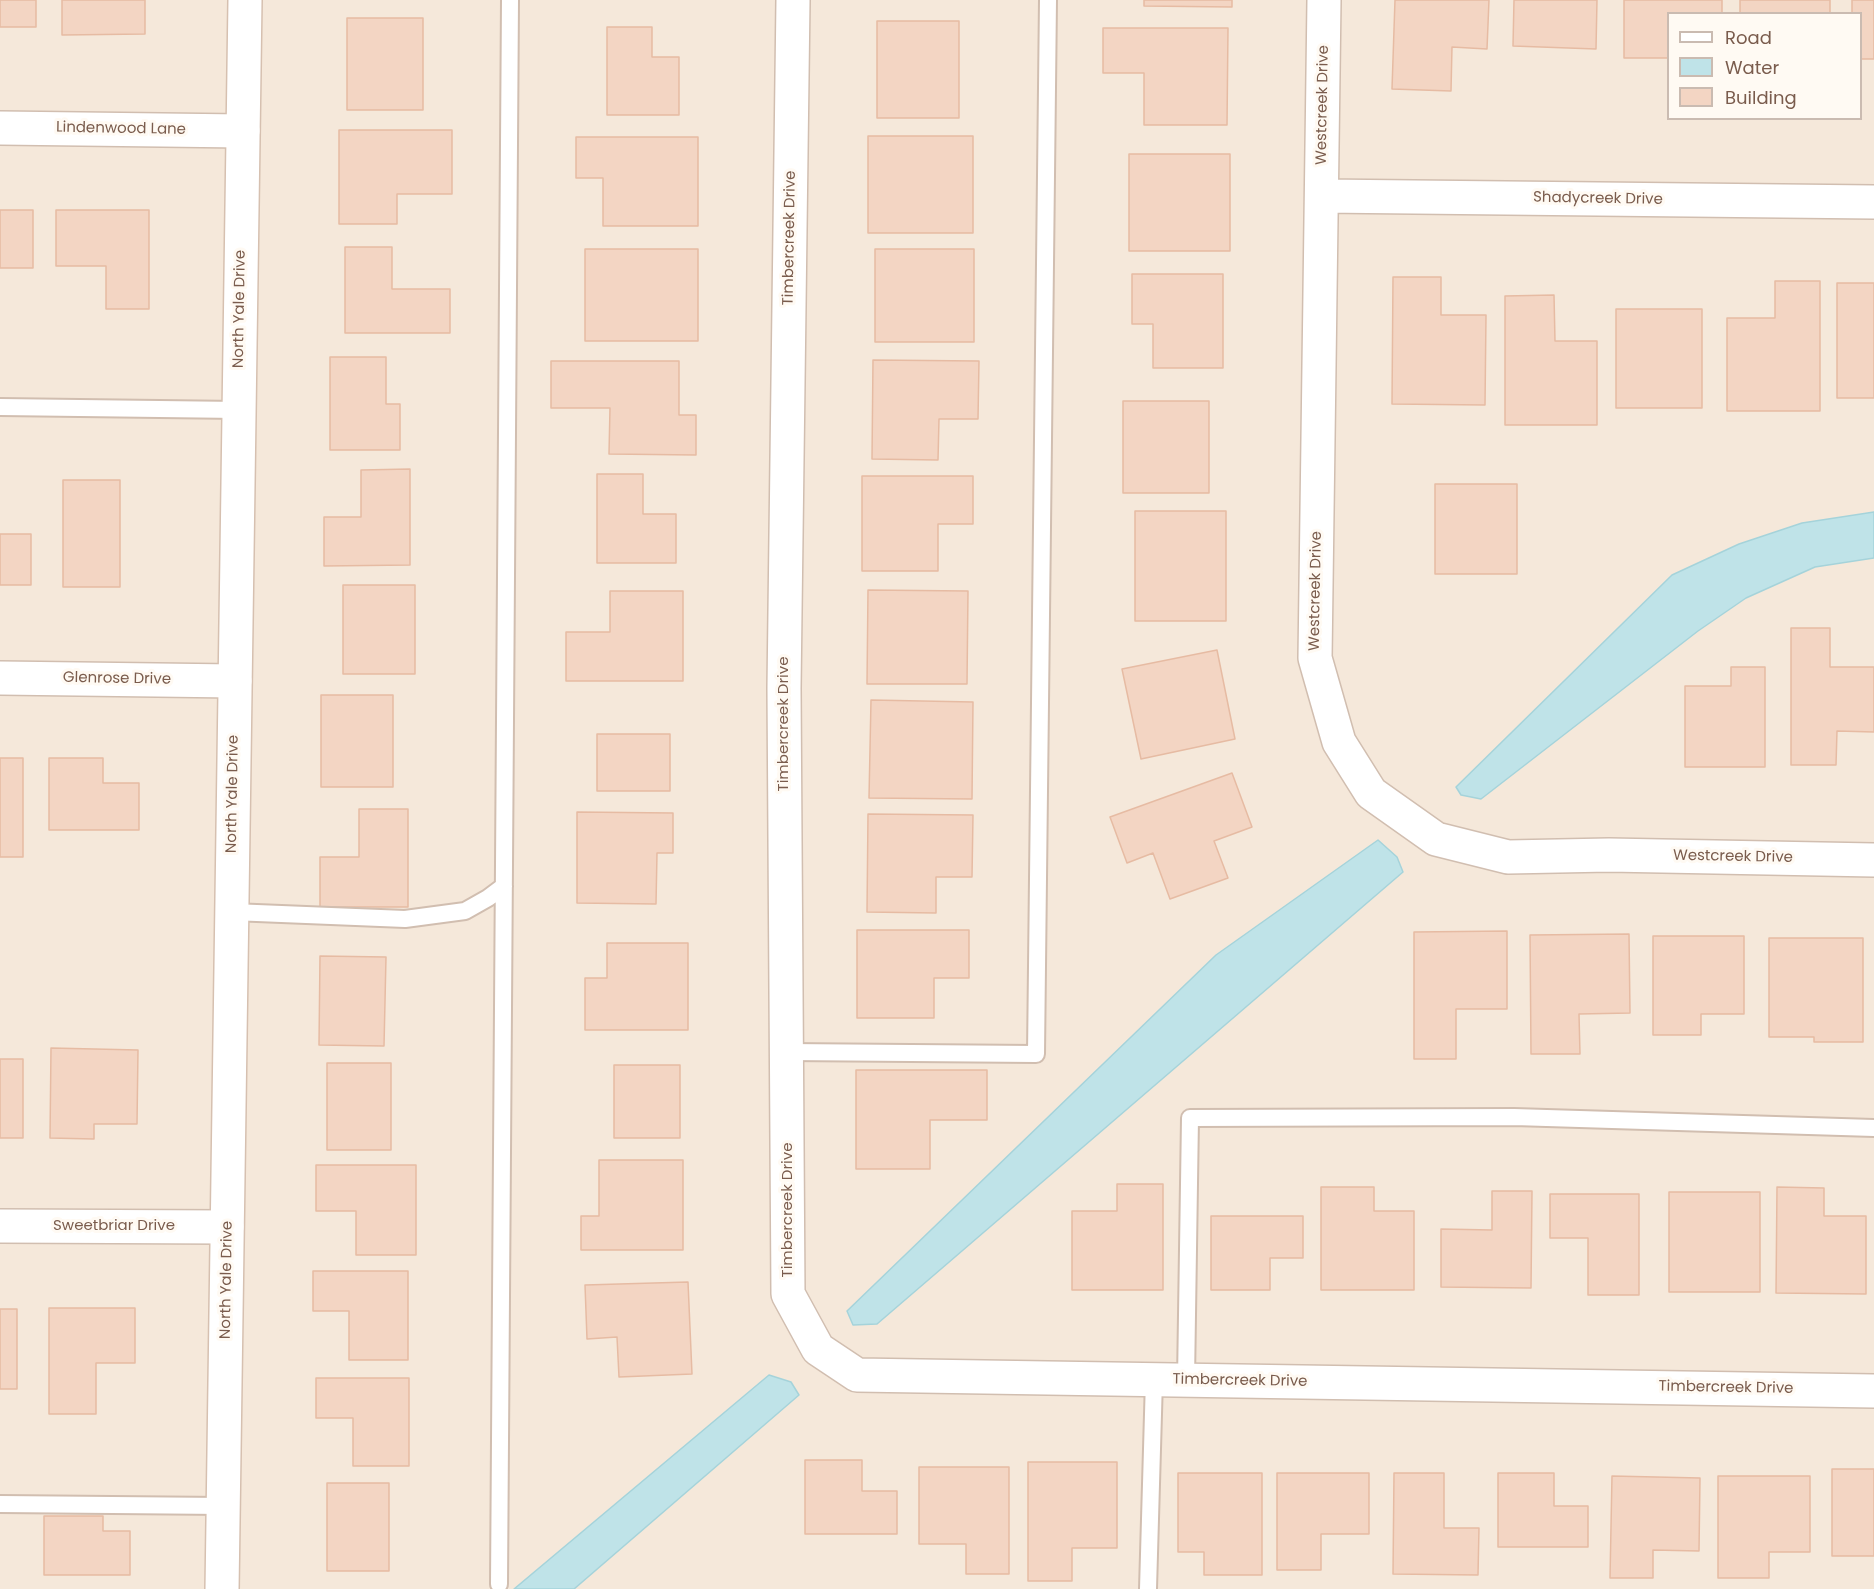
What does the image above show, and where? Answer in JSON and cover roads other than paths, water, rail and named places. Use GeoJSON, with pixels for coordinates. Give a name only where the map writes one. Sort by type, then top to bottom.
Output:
{"type":"FeatureCollection","features":[{"type":"Feature","properties":{"kind":"street","name":"North Yale Drive"},"geometry":{"type":"LineString","coordinates":[[222,1589],[245,0]]}},
{"type":"Feature","properties":{"kind":"street","name":"Timbercreek Drive"},"geometry":{"type":"LineString","coordinates":[[793,0],[784,688],[788,1294],[818,1349],[857,1375],[1874,1390]]}},
{"type":"Feature","properties":{"kind":"street","name":"Westcreek Drive"},"geometry":{"type":"LineString","coordinates":[[1324,0],[1315,658],[1339,742],[1371,793],[1436,839],[1508,857],[1609,855],[1874,860]]}},
{"type":"Feature","properties":{"kind":"street","name":"Lindenwood Lane"},"geometry":{"type":"LineString","coordinates":[[0,128],[243,130]]}},
{"type":"Feature","properties":{"kind":"street","name":"Shadycreek Drive"},"geometry":{"type":"LineString","coordinates":[[1322,196],[1874,202]]}},
{"type":"Feature","properties":{"kind":"street","name":"Glenrose Drive"},"geometry":{"type":"LineString","coordinates":[[0,678],[235,681]]}},
{"type":"Feature","properties":{"kind":"street","name":"Sweetbriar Drive"},"geometry":{"type":"LineString","coordinates":[[0,1226],[227,1227]]}},
{"type":"Feature","properties":{"kind":"lane"},"geometry":{"type":"LineString","coordinates":[[499,1584],[510,0]]}},
{"type":"Feature","properties":{"kind":"lane"},"geometry":{"type":"LineString","coordinates":[[786,1052],[1036,1054],[1048,0]]}},
{"type":"Feature","properties":{"kind":"lane"},"geometry":{"type":"LineString","coordinates":[[0,407],[238,410]]}},
{"type":"Feature","properties":{"kind":"lane"},"geometry":{"type":"LineString","coordinates":[[232,912],[405,919],[465,911],[504,886]]}},
{"type":"Feature","properties":{"kind":"lane"},"geometry":{"type":"LineString","coordinates":[[1186,1380],[1191,1118],[1514,1117],[1874,1128]]}},
{"type":"Feature","properties":{"kind":"lane"},"geometry":{"type":"LineString","coordinates":[[1148,1589],[1154,1379]]}},
{"type":"Feature","properties":{"kind":"lane"},"geometry":{"type":"LineString","coordinates":[[0,1504],[224,1506]]}},
{"type":"Feature","properties":{"kind":"water"},"geometry":{"type":"Polygon","coordinates":[[[1874,512],[1874,558],[1815,567],[1746,598],[1698,631],[1481,799],[1461,795],[1456,787],[1672,575],[1739,544],[1802,523],[1874,512]]]}},
{"type":"Feature","properties":{"kind":"water"},"geometry":{"type":"Polygon","coordinates":[[[1378,840],[1397,857],[1403,872],[877,1324],[853,1325],[847,1311],[1216,955],[1378,840]]]}},
{"type":"Feature","properties":{"kind":"water"},"geometry":{"type":"Polygon","coordinates":[[[769,1375],[791,1382],[799,1395],[574,1589],[514,1589],[769,1375]]]}}]}
